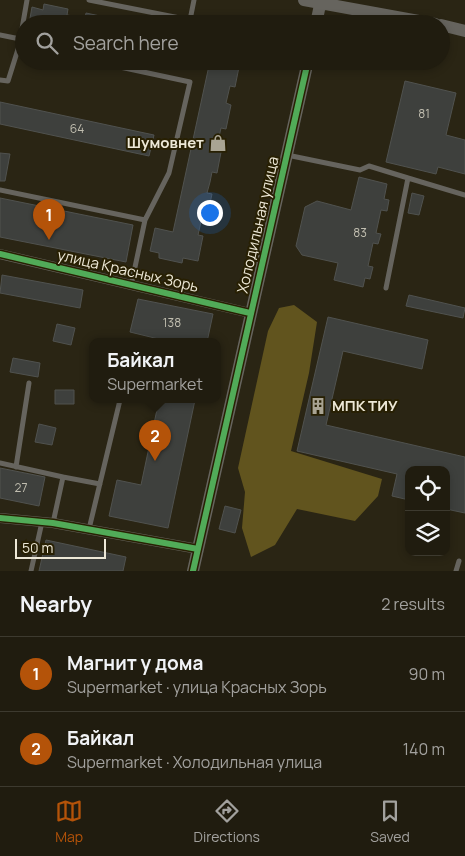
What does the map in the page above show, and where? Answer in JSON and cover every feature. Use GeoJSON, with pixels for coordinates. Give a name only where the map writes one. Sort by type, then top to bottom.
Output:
{"type":"FeatureCollection","features":[{"type":"Feature","properties":{"kind":"street"},"geometry":{"type":"LineString","coordinates":[[304,0],[388,15]]}},
{"type":"Feature","properties":{"kind":"street"},"geometry":{"type":"LineString","coordinates":[[318,15],[321,2]]}},
{"type":"Feature","properties":{"kind":"street"},"geometry":{"type":"LineString","coordinates":[[450,27],[465,31]]}},
{"type":"Feature","properties":{"kind":"street","name":"Холодильная улица"},"geometry":{"type":"LineString","coordinates":[[193,571],[306,70]]}},
{"type":"Feature","properties":{"kind":"street","name":"улица Красных Зорь"},"geometry":{"type":"LineString","coordinates":[[0,254],[250,313]]}},
{"type":"Feature","properties":{"kind":"street"},"geometry":{"type":"LineString","coordinates":[[0,518],[53,522],[198,550]]}},
{"type":"Feature","properties":{"kind":"lane"},"geometry":{"type":"LineString","coordinates":[[24,15],[27,0]]}},
{"type":"Feature","properties":{"kind":"lane"},"geometry":{"type":"LineString","coordinates":[[89,0],[165,15]]}},
{"type":"Feature","properties":{"kind":"lane"},"geometry":{"type":"LineString","coordinates":[[191,15],[194,0]]}},
{"type":"Feature","properties":{"kind":"lane"},"geometry":{"type":"LineString","coordinates":[[0,36],[15,38]]}},
{"type":"Feature","properties":{"kind":"lane"},"geometry":{"type":"LineString","coordinates":[[0,80],[8,82],[15,63]]}},
{"type":"Feature","properties":{"kind":"lane"},"geometry":{"type":"LineString","coordinates":[[131,286],[145,220],[169,173],[190,82],[134,70]]}},
{"type":"Feature","properties":{"kind":"lane"},"geometry":{"type":"LineString","coordinates":[[287,154],[360,170],[369,166],[465,195]]}},
{"type":"Feature","properties":{"kind":"lane"},"geometry":{"type":"LineString","coordinates":[[386,288],[408,178]]}},
{"type":"Feature","properties":{"kind":"lane"},"geometry":{"type":"LineString","coordinates":[[0,190],[145,220]]}},
{"type":"Feature","properties":{"kind":"lane"},"geometry":{"type":"LineString","coordinates":[[16,467],[29,383]]}},
{"type":"Feature","properties":{"kind":"lane"},"geometry":{"type":"LineString","coordinates":[[89,529],[119,403]]}},
{"type":"Feature","properties":{"kind":"lane"},"geometry":{"type":"LineString","coordinates":[[0,463],[100,484]]}},
{"type":"Feature","properties":{"kind":"lane"},"geometry":{"type":"LineString","coordinates":[[53,522],[63,477]]}},
{"type":"Feature","properties":{"kind":"lane"},"geometry":{"type":"LineString","coordinates":[[30,571],[42,522]]}},
{"type":"Feature","properties":{"kind":"lane"},"geometry":{"type":"LineString","coordinates":[[456,571],[458,561]]}},
{"type":"Feature","properties":{"kind":"shaded area"},"geometry":{"type":"Polygon","coordinates":[[[294,305],[317,322],[309,373],[291,451],[382,479],[378,496],[355,521],[297,509],[275,545],[251,557],[242,528],[245,492],[238,468],[268,331],[279,308],[294,305]]]}},
{"type":"Feature","properties":{"kind":"building"},"geometry":{"type":"Polygon","coordinates":[[[44,4],[68,9],[67,15],[31,15],[32,7],[43,10],[44,4]]]}},
{"type":"Feature","properties":{"kind":"building"},"geometry":{"type":"Polygon","coordinates":[[[208,70],[238,70],[235,87],[230,86],[226,103],[231,105],[226,129],[221,128],[217,146],[222,147],[217,173],[212,172],[207,193],[212,194],[207,218],[202,217],[198,235],[203,236],[198,261],[183,258],[182,263],[159,258],[159,253],[150,251],[155,228],[173,232],[208,70]]]}},
{"type":"Feature","properties":{"kind":"building"},"geometry":{"type":"Polygon","coordinates":[[[405,81],[456,93],[446,135],[465,140],[465,174],[438,167],[436,174],[386,162],[405,81]]]}},
{"type":"Feature","properties":{"kind":"building"},"geometry":{"type":"Polygon","coordinates":[[[0,102],[154,135],[149,156],[0,124],[0,102]]]}},
{"type":"Feature","properties":{"kind":"building"},"geometry":{"type":"Polygon","coordinates":[[[0,153],[10,154],[5,181],[0,181],[0,153]]]}},
{"type":"Feature","properties":{"kind":"building"},"geometry":{"type":"Polygon","coordinates":[[[359,177],[387,184],[384,199],[389,200],[387,211],[381,210],[376,233],[381,234],[378,244],[373,243],[368,266],[373,267],[370,279],[365,278],[363,287],[334,280],[338,263],[302,255],[296,246],[305,207],[317,201],[351,210],[359,177]]]}},
{"type":"Feature","properties":{"kind":"building"},"geometry":{"type":"Polygon","coordinates":[[[412,193],[424,196],[419,215],[408,213],[412,193]]]}},
{"type":"Feature","properties":{"kind":"building"},"geometry":{"type":"Polygon","coordinates":[[[0,198],[133,225],[126,262],[0,237],[0,198]]]}},
{"type":"Feature","properties":{"kind":"building"},"geometry":{"type":"Polygon","coordinates":[[[2,275],[83,290],[80,308],[0,293],[2,275]]]}},
{"type":"Feature","properties":{"kind":"building"},"geometry":{"type":"Polygon","coordinates":[[[409,295],[465,308],[463,318],[406,306],[409,295]]]}},
{"type":"Feature","properties":{"kind":"building"},"geometry":{"type":"Polygon","coordinates":[[[138,299],[213,314],[208,338],[155,338],[130,332],[138,299]]]}},
{"type":"Feature","properties":{"kind":"building","name":"МПК ТИУ"},"geometry":{"type":"Polygon","coordinates":[[[328,317],[428,340],[422,369],[343,351],[326,425],[465,457],[465,513],[450,510],[450,466],[405,466],[405,499],[392,496],[397,474],[297,451],[328,317]]]}},
{"type":"Feature","properties":{"kind":"building"},"geometry":{"type":"Polygon","coordinates":[[[57,324],[75,328],[71,345],[53,341],[57,324]]]}},
{"type":"Feature","properties":{"kind":"building"},"geometry":{"type":"Polygon","coordinates":[[[13,358],[40,363],[38,377],[10,372],[13,358]]]}},
{"type":"Feature","properties":{"kind":"building"},"geometry":{"type":"Polygon","coordinates":[[[55,390],[74,390],[74,404],[55,404],[55,390]]]}},
{"type":"Feature","properties":{"kind":"building"},"geometry":{"type":"Polygon","coordinates":[[[158,403],[194,403],[168,528],[109,516],[117,480],[141,485],[158,403]]]}},
{"type":"Feature","properties":{"kind":"building"},"geometry":{"type":"Polygon","coordinates":[[[39,424],[56,428],[52,445],[35,442],[39,424]]]}},
{"type":"Feature","properties":{"kind":"building"},"geometry":{"type":"Polygon","coordinates":[[[0,468],[45,477],[39,506],[0,498],[0,468]]]}},
{"type":"Feature","properties":{"kind":"building"},"geometry":{"type":"Polygon","coordinates":[[[225,506],[241,510],[235,533],[219,529],[225,506]]]}},
{"type":"Feature","properties":{"kind":"building"},"geometry":{"type":"Polygon","coordinates":[[[46,540],[126,557],[123,571],[39,571],[46,540]]]}},
{"type":"Feature","properties":{"kind":"cycle path"},"geometry":{"type":"LineString","coordinates":[[193,571],[306,70]]}},
{"type":"Feature","properties":{"kind":"cycle path"},"geometry":{"type":"LineString","coordinates":[[0,254],[250,313]]}},
{"type":"Feature","properties":{"kind":"cycle path"},"geometry":{"type":"LineString","coordinates":[[0,518],[53,523],[198,549]]}},
{"type":"Feature","properties":{"kind":"place","name":"Шумовнет"},"geometry":{"type":"Point","coordinates":[218,143]}},
{"type":"Feature","properties":{"kind":"place","name":"Магнит у дома"},"geometry":{"type":"Point","coordinates":[49,240]}},
{"type":"Feature","properties":{"kind":"place","name":"МПК ТИУ"},"geometry":{"type":"Point","coordinates":[318,406]}},
{"type":"Feature","properties":{"kind":"place","name":"Байкал"},"geometry":{"type":"Point","coordinates":[155,461]}}]}
